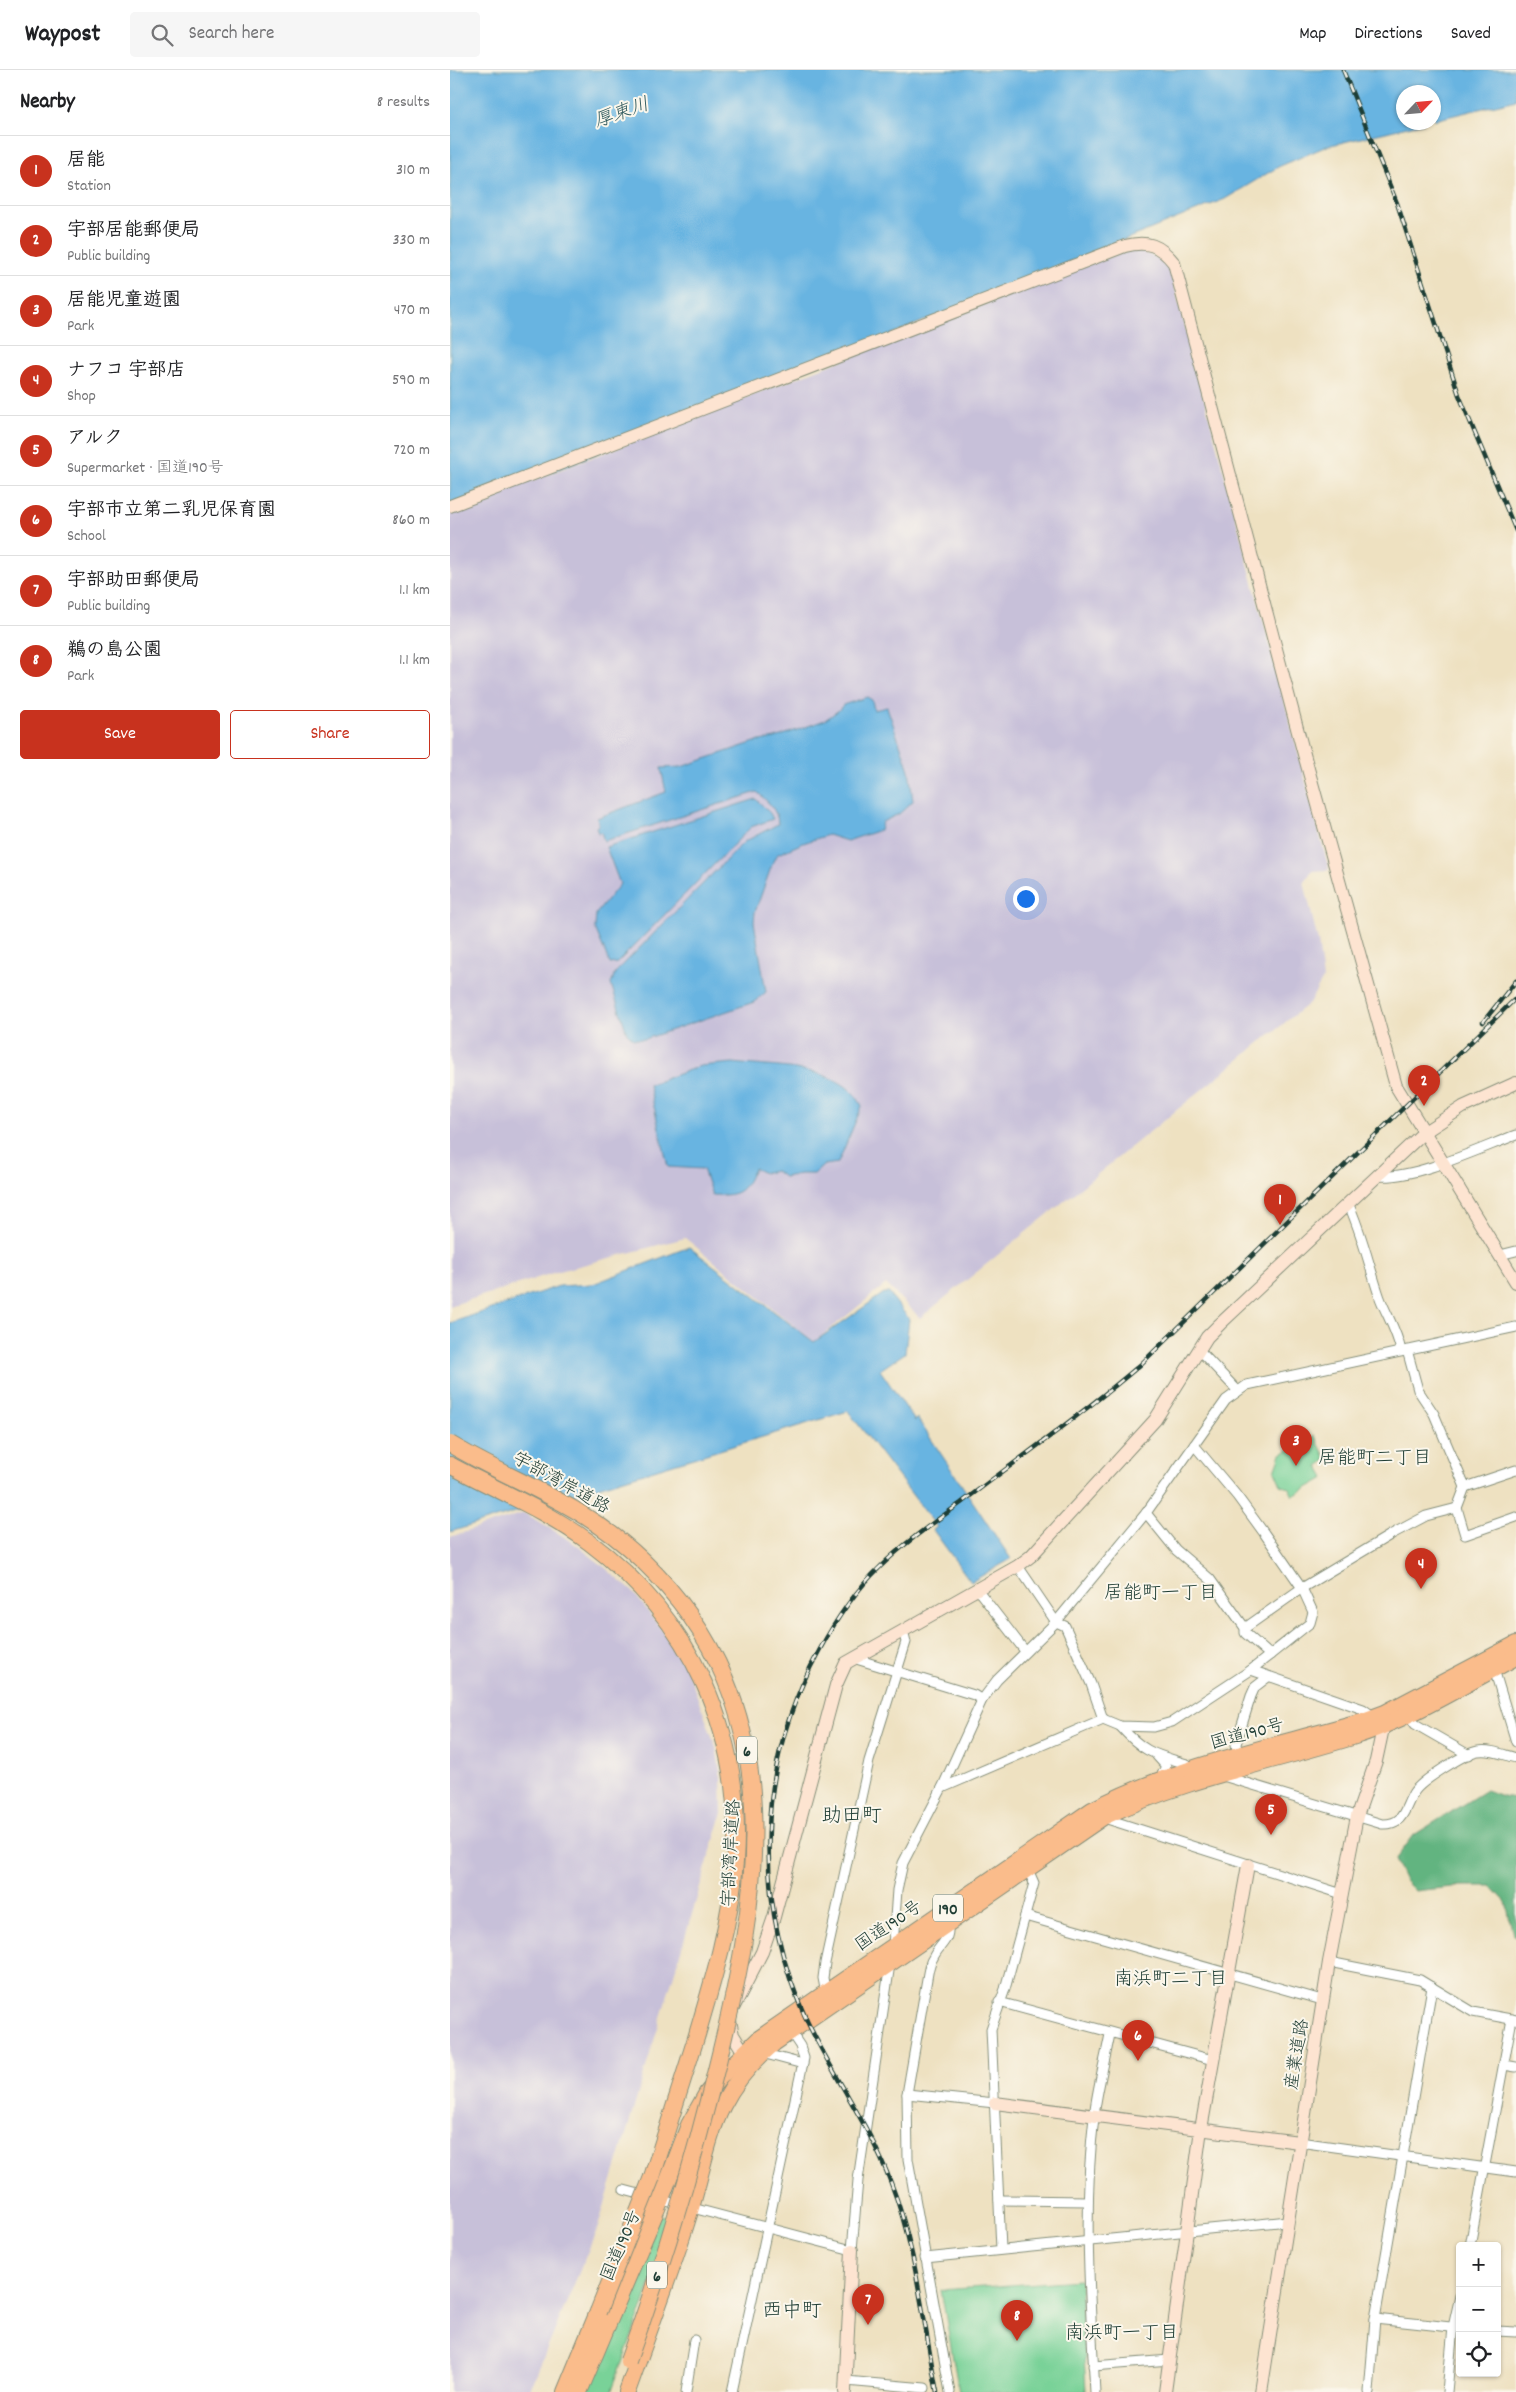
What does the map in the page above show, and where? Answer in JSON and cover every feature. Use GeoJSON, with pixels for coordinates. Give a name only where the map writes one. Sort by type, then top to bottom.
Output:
{"type":"FeatureCollection","features":[{"type":"Feature","properties":{"kind":"highway","name":"宇部湾岸道路"},"geometry":{"type":"LineString","coordinates":[[450,1444],[581,1512],[614,1534],[644,1562],[672,1592],[696,1624],[716,1658],[738,1712],[747,1749],[754,1795],[755,1844],[751,1888],[732,2008],[684,2189],[628,2362],[616,2392]]}},
{"type":"Feature","properties":{"kind":"highway","name":"宇部湾岸道路"},"geometry":{"type":"LineString","coordinates":[[450,1465],[565,1526],[604,1553],[633,1580],[671,1624],[693,1658],[709,1693],[722,1731],[731,1772],[736,1824],[735,1862],[731,1899],[708,1997],[652,2177],[565,2392]]}},
{"type":"Feature","properties":{"kind":"highway","name":"国道190号"},"geometry":{"type":"LineString","coordinates":[[892,1954],[947,1923],[1092,1810],[1160,1779],[1353,1737],[1381,1718],[1516,1644]]}},
{"type":"Feature","properties":{"kind":"highway","name":"国道190号"},"geometry":{"type":"LineString","coordinates":[[627,2392],[692,2208],[713,2126],[731,2090],[768,2032],[828,1997],[1024,1862],[1103,1818],[1204,1769],[1238,1756],[1381,1718],[1408,1714],[1516,1657]]}},
{"type":"Feature","properties":{"kind":"highway","name":"国道190号"},"geometry":{"type":"LineString","coordinates":[[579,2392],[661,2199],[688,2125],[698,2107],[720,2077],[790,2031],[828,1997]]}},
{"type":"Feature","properties":{"kind":"street"},"geometry":{"type":"LineString","coordinates":[[450,506],[1125,246],[1144,242],[1160,248],[1174,263],[1302,748],[1390,1071],[1396,1086],[1423,1133],[1516,1282]]}},
{"type":"Feature","properties":{"kind":"street"},"geometry":{"type":"LineString","coordinates":[[803,2064],[752,2056],[733,2035],[729,2016],[762,1952],[774,1917],[836,1684],[846,1662],[1018,1566],[1031,1556],[1155,1420],[1199,1350],[1220,1324],[1423,1133],[1463,1107],[1516,1083]]}},
{"type":"Feature","properties":{"kind":"street"},"geometry":{"type":"LineString","coordinates":[[1377,1176],[1390,1177],[1441,1162],[1516,1134]]}},
{"type":"Feature","properties":{"kind":"street"},"geometry":{"type":"LineString","coordinates":[[1348,1203],[1356,1220],[1382,1304],[1404,1351],[1418,1390],[1434,1414],[1465,1487],[1457,1508],[1465,1535],[1516,1517]]}},
{"type":"Feature","properties":{"kind":"street"},"geometry":{"type":"LineString","coordinates":[[1500,1255],[1516,1251]]}},
{"type":"Feature","properties":{"kind":"street"},"geometry":{"type":"LineString","coordinates":[[925,2388],[845,2387],[852,2250],[858,2180],[892,1954],[897,1890],[903,1863],[942,1788],[982,1700],[1025,1651],[1056,1622],[1146,1513],[1226,1400],[1237,1390],[1248,1385],[1516,1327]]}},
{"type":"Feature","properties":{"kind":"street"},"geometry":{"type":"LineString","coordinates":[[1199,1350],[1237,1390]]}},
{"type":"Feature","properties":{"kind":"street"},"geometry":{"type":"LineString","coordinates":[[942,1788],[1103,1719],[1120,1726],[1154,1727],[1172,1722],[1250,1670],[1310,1623],[1314,1612],[1302,1588],[1237,1496],[1194,1445]]}},
{"type":"Feature","properties":{"kind":"street"},"geometry":{"type":"LineString","coordinates":[[1465,1487],[1516,1470]]}},
{"type":"Feature","properties":{"kind":"street"},"geometry":{"type":"LineString","coordinates":[[1245,1628],[1302,1588],[1411,1523],[1426,1516],[1457,1508]]}},
{"type":"Feature","properties":{"kind":"street"},"geometry":{"type":"LineString","coordinates":[[1146,1513],[1176,1550],[1210,1579],[1245,1628],[1245,1633],[1270,1655]]}},
{"type":"Feature","properties":{"kind":"street"},"geometry":{"type":"LineString","coordinates":[[1018,1566],[1056,1622],[1065,1626],[1091,1684],[1103,1719]]}},
{"type":"Feature","properties":{"kind":"street"},"geometry":{"type":"LineString","coordinates":[[977,1589],[1025,1651]]}},
{"type":"Feature","properties":{"kind":"street"},"geometry":{"type":"LineString","coordinates":[[828,1997],[825,1963],[869,1762],[906,1642],[903,1630]]}},
{"type":"Feature","properties":{"kind":"street"},"geometry":{"type":"LineString","coordinates":[[853,1658],[974,1695],[982,1700]]}},
{"type":"Feature","properties":{"kind":"street"},"geometry":{"type":"LineString","coordinates":[[1494,1669],[1516,1742]]}},
{"type":"Feature","properties":{"kind":"street"},"geometry":{"type":"LineString","coordinates":[[1250,1670],[1363,1709],[1381,1718]]}},
{"type":"Feature","properties":{"kind":"street"},"geometry":{"type":"LineString","coordinates":[[1238,1756],[1236,1744],[1251,1696],[1255,1687],[1268,1677]]}},
{"type":"Feature","properties":{"kind":"street"},"geometry":{"type":"LineString","coordinates":[[1408,1714],[1415,1724],[1469,1755]]}},
{"type":"Feature","properties":{"kind":"street","name":"産業道路"},"geometry":{"type":"LineString","coordinates":[[1261,2392],[1322,2000],[1358,1816],[1381,1718]]}},
{"type":"Feature","properties":{"kind":"street"},"geometry":{"type":"LineString","coordinates":[[1120,1726],[1136,1744],[1154,1754],[1382,1824],[1391,1824],[1402,1818],[1414,1792],[1422,1784],[1469,1755],[1487,1751],[1516,1758]]}},
{"type":"Feature","properties":{"kind":"street"},"geometry":{"type":"LineString","coordinates":[[1154,1754],[1166,1766],[1160,1779]]}},
{"type":"Feature","properties":{"kind":"street"},"geometry":{"type":"LineString","coordinates":[[1103,1818],[1342,1894]]}},
{"type":"Feature","properties":{"kind":"street"},"geometry":{"type":"LineString","coordinates":[[1001,2249],[991,2029],[1005,1989],[1034,1883],[1024,1862]]}},
{"type":"Feature","properties":{"kind":"street"},"geometry":{"type":"LineString","coordinates":[[1165,2392],[1201,2129],[1248,1865]]}},
{"type":"Feature","properties":{"kind":"street"},"geometry":{"type":"LineString","coordinates":[[1025,1916],[1322,2000]]}},
{"type":"Feature","properties":{"kind":"street"},"geometry":{"type":"LineString","coordinates":[[947,1923],[949,1931],[946,1940],[932,1959],[928,1973],[907,2094],[908,2160],[950,2392]]}},
{"type":"Feature","properties":{"kind":"street"},"geometry":{"type":"LineString","coordinates":[[1329,1962],[1420,1980],[1472,2012],[1514,2020],[1471,2242]]}},
{"type":"Feature","properties":{"kind":"street"},"geometry":{"type":"LineString","coordinates":[[1369,2392],[1375,2319],[1432,1987]]}},
{"type":"Feature","properties":{"kind":"street"},"geometry":{"type":"LineString","coordinates":[[999,2002],[1110,2034],[1213,2060]]}},
{"type":"Feature","properties":{"kind":"street"},"geometry":{"type":"LineString","coordinates":[[732,2392],[804,2058],[800,2046],[790,2031]]}},
{"type":"Feature","properties":{"kind":"street"},"geometry":{"type":"LineString","coordinates":[[1094,2392],[1087,2240],[1088,2201],[1094,2116],[1110,2034]]}},
{"type":"Feature","properties":{"kind":"street"},"geometry":{"type":"LineString","coordinates":[[1504,2065],[1516,2068]]}},
{"type":"Feature","properties":{"kind":"street"},"geometry":{"type":"LineString","coordinates":[[907,2094],[1201,2129],[1516,2172]]}},
{"type":"Feature","properties":{"kind":"street"},"geometry":{"type":"LineString","coordinates":[[624,2190],[852,2250]]}},
{"type":"Feature","properties":{"kind":"street"},"geometry":{"type":"LineString","coordinates":[[999,2200],[1088,2201]]}},
{"type":"Feature","properties":{"kind":"street"},"geometry":{"type":"LineString","coordinates":[[925,2258],[1288,2221]]}},
{"type":"Feature","properties":{"kind":"street"},"geometry":{"type":"LineString","coordinates":[[1375,2319],[1456,2328]]}},
{"type":"Feature","properties":{"kind":"street"},"geometry":{"type":"LineString","coordinates":[[1501,2331],[1516,2332]]}},
{"type":"Feature","properties":{"kind":"street"},"geometry":{"type":"LineString","coordinates":[[1447,2392],[1456,2332]]}},
{"type":"Feature","properties":{"kind":"street"},"geometry":{"type":"LineString","coordinates":[[686,2392],[694,2340]]}},
{"type":"Feature","properties":{"kind":"street"},"geometry":{"type":"LineString","coordinates":[[1093,2366],[1170,2360]]}},
{"type":"Feature","properties":{"kind":"shaded area"},"geometry":{"type":"Polygon","coordinates":[[[1135,249],[1168,262],[1329,870],[1312,871],[1304,882],[1318,941],[1323,979],[1309,1003],[920,1318],[886,1284],[814,1342],[685,1238],[556,1272],[450,1306],[450,513],[1102,259],[1135,249]]]}},
{"type":"Feature","properties":{"kind":"shaded area"},"geometry":{"type":"Polygon","coordinates":[[[524,1513],[571,1541],[602,1565],[633,1592],[668,1638],[687,1669],[716,1747],[721,1777],[722,1814],[598,2227],[529,2392],[450,2392],[450,1537],[524,1513]]]}},
{"type":"Feature","properties":{"kind":"green space"},"geometry":{"type":"Polygon","coordinates":[[[1315,1436],[1325,1457],[1325,1461],[1318,1466],[1325,1478],[1293,1496],[1289,1488],[1281,1485],[1275,1471],[1281,1454],[1315,1436]]]}},
{"type":"Feature","properties":{"kind":"green space"},"geometry":{"type":"Polygon","coordinates":[[[1486,1790],[1502,1796],[1516,1798],[1516,1937],[1513,1935],[1506,1902],[1491,1886],[1461,1886],[1415,1891],[1405,1881],[1395,1860],[1414,1835],[1486,1790]]]}},
{"type":"Feature","properties":{"kind":"green space"},"geometry":{"type":"Polygon","coordinates":[[[660,2216],[670,2219],[645,2301],[611,2392],[585,2392],[660,2216]]]}},
{"type":"Feature","properties":{"kind":"green space"},"geometry":{"type":"Polygon","coordinates":[[[1080,2280],[1086,2392],[959,2392],[941,2290],[1080,2280]]]}},
{"type":"Feature","properties":{"kind":"water","name":"厚東川"},"geometry":{"type":"Polygon","coordinates":[[[450,70],[1516,70],[1516,100],[1441,118],[1441,85],[1396,85],[1396,130],[1327,146],[1278,167],[1225,199],[450,513],[450,70]]]}},
{"type":"Feature","properties":{"kind":"water"},"geometry":{"type":"Polygon","coordinates":[[[867,697],[872,700],[874,710],[887,707],[909,770],[913,801],[899,814],[882,822],[880,830],[847,841],[828,835],[778,854],[774,859],[755,912],[754,922],[766,992],[754,1002],[645,1039],[634,1039],[627,1033],[611,984],[615,973],[744,842],[778,824],[778,819],[771,806],[757,792],[604,841],[601,832],[598,833],[596,827],[599,825],[597,818],[666,792],[661,768],[681,767],[755,742],[775,738],[825,720],[843,705],[867,697]]]}},
{"type":"Feature","properties":{"kind":"water"},"geometry":{"type":"Polygon","coordinates":[[[756,799],[770,813],[773,819],[751,827],[617,963],[610,964],[595,928],[596,914],[620,884],[606,847],[756,799]]]}},
{"type":"Feature","properties":{"kind":"water"},"geometry":{"type":"Polygon","coordinates":[[[733,1063],[786,1068],[823,1075],[839,1082],[853,1092],[862,1106],[838,1163],[824,1165],[814,1174],[784,1177],[776,1171],[764,1173],[754,1168],[743,1187],[729,1195],[712,1195],[703,1169],[668,1167],[649,1085],[700,1066],[733,1063]]]}},
{"type":"Feature","properties":{"kind":"water"},"geometry":{"type":"Polygon","coordinates":[[[689,1247],[814,1342],[884,1293],[889,1293],[909,1319],[905,1353],[880,1370],[915,1421],[917,1418],[1011,1559],[971,1582],[933,1530],[937,1527],[848,1411],[450,1532],[450,1323],[559,1286],[593,1284],[689,1247]]]}},
{"type":"Feature","properties":{"kind":"railway"},"geometry":{"type":"LineString","coordinates":[[1343,70],[1397,203],[1459,395],[1516,531]]}},
{"type":"Feature","properties":{"kind":"railway"},"geometry":{"type":"LineString","coordinates":[[1483,1022],[1516,981]]}},
{"type":"Feature","properties":{"kind":"railway"},"geometry":{"type":"LineString","coordinates":[[937,2392],[913,2260],[900,2208],[873,2141],[807,2021],[789,1976],[777,1929],[770,1882],[769,1834],[773,1787],[783,1740],[798,1695],[819,1651],[839,1618],[862,1586],[880,1567],[919,1534],[1074,1418],[1140,1365],[1516,998]]}},
{"type":"Feature","properties":{"kind":"place","name":"宇部居能郵便局"},"geometry":{"type":"Point","coordinates":[1424,1106]}},
{"type":"Feature","properties":{"kind":"place","name":"居能"},"geometry":{"type":"Point","coordinates":[1280,1225]}},
{"type":"Feature","properties":{"kind":"place","name":"居能児童遊園"},"geometry":{"type":"Point","coordinates":[1296,1466]}},
{"type":"Feature","properties":{"kind":"place","name":"ナフコ 宇部店"},"geometry":{"type":"Point","coordinates":[1421,1589]}},
{"type":"Feature","properties":{"kind":"place","name":"アルク"},"geometry":{"type":"Point","coordinates":[1271,1835]}},
{"type":"Feature","properties":{"kind":"place","name":"宇部市立第二乳児保育園"},"geometry":{"type":"Point","coordinates":[1138,2061]}},
{"type":"Feature","properties":{"kind":"place","name":"宇部助田郵便局"},"geometry":{"type":"Point","coordinates":[868,2325]}},
{"type":"Feature","properties":{"kind":"place","name":"鵜の島公園"},"geometry":{"type":"Point","coordinates":[1017,2341]}},
{"type":"Feature","properties":{"kind":"district","name":"居能町二丁目"},"geometry":{"type":"Point","coordinates":[1375,1456]}},
{"type":"Feature","properties":{"kind":"district","name":"居能町一丁目"},"geometry":{"type":"Point","coordinates":[1161,1591]}},
{"type":"Feature","properties":{"kind":"district","name":"助田町"},"geometry":{"type":"Point","coordinates":[852,1814]}},
{"type":"Feature","properties":{"kind":"district","name":"南浜町二丁目"},"geometry":{"type":"Point","coordinates":[1171,1977]}},
{"type":"Feature","properties":{"kind":"district","name":"西中町"},"geometry":{"type":"Point","coordinates":[792,2309]}},
{"type":"Feature","properties":{"kind":"district","name":"南浜町一丁目"},"geometry":{"type":"Point","coordinates":[1122,2331]}}]}
